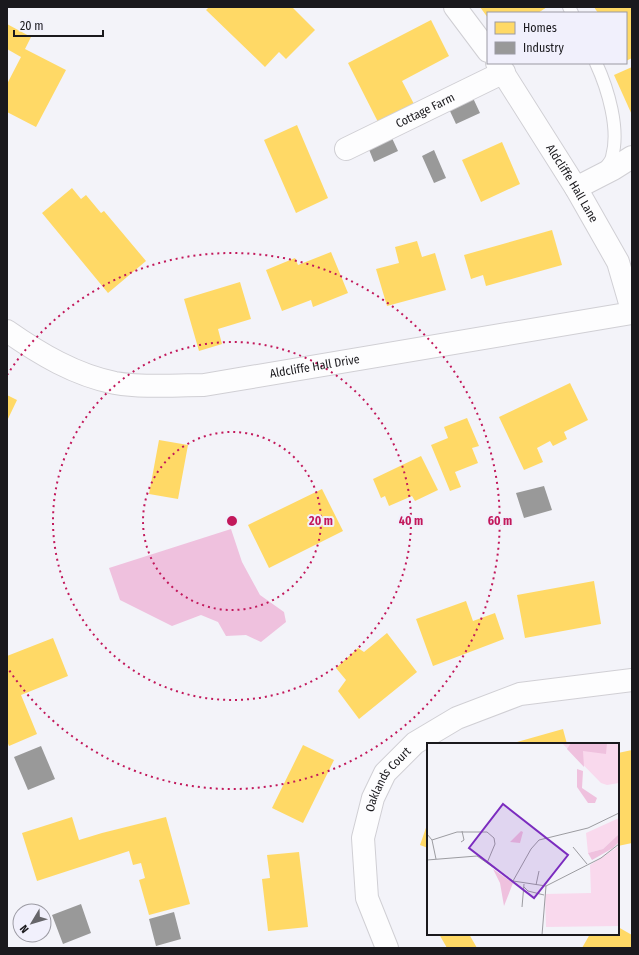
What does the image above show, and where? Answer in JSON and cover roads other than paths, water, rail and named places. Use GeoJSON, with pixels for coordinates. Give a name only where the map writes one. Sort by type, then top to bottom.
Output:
{"type":"FeatureCollection","features":[{"type":"Feature","properties":{"kind":"street"},"geometry":{"type":"LineString","coordinates":[[455,7],[487,50]]}},
{"type":"Feature","properties":{"kind":"street","name":"Cottage Farm"},"geometry":{"type":"LineString","coordinates":[[346,149],[500,68]]}},
{"type":"Feature","properties":{"kind":"street","name":"Aldcliffe Hall Lane"},"geometry":{"type":"LineString","coordinates":[[500,68],[576,188],[618,262],[632,312]]}},
{"type":"Feature","properties":{"kind":"street"},"geometry":{"type":"LineString","coordinates":[[576,188],[632,157]]}},
{"type":"Feature","properties":{"kind":"street","name":"Aldcliffe Hall Drive"},"geometry":{"type":"LineString","coordinates":[[7,332],[35,351],[74,370],[115,382],[149,385],[204,385],[632,312]]}},
{"type":"Feature","properties":{"kind":"street","name":"Oaklands Court"},"geometry":{"type":"LineString","coordinates":[[387,948],[367,898],[363,838],[373,798],[384,773],[415,742],[457,718],[520,694],[632,680]]}},
{"type":"Feature","properties":{"kind":"lane"},"geometry":{"type":"LineString","coordinates":[[596,64],[610,103],[615,137],[612,158],[600,176]]}}]}
